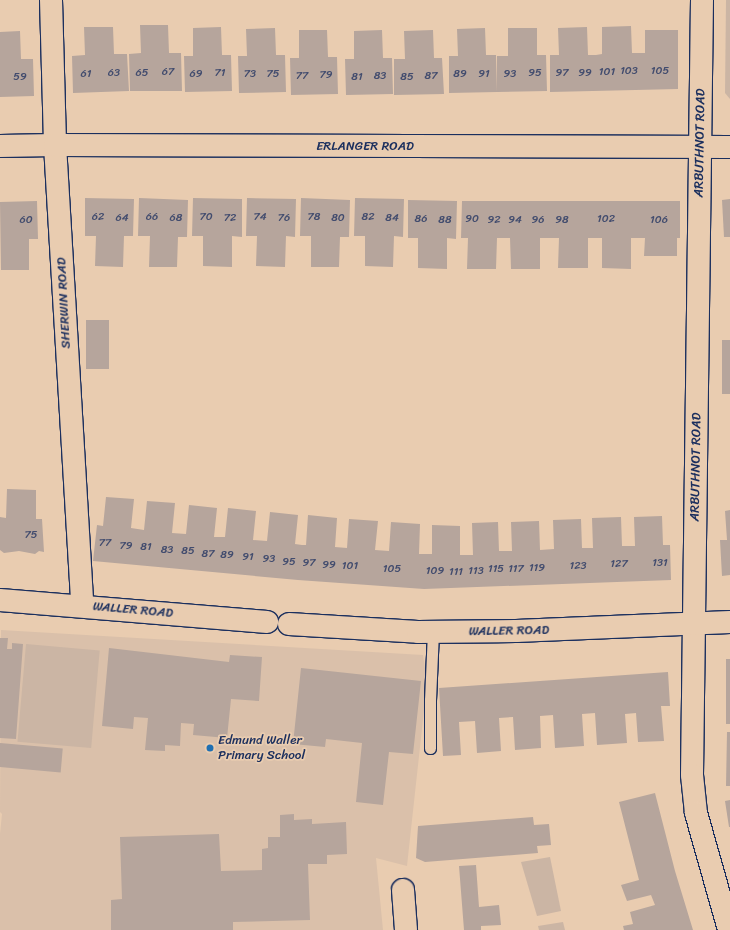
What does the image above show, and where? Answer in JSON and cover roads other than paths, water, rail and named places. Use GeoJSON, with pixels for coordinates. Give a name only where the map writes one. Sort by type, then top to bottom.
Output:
{"type":"FeatureCollection","features":[{"type":"Feature","properties":{"kind":"street","name":"SHERWIN ROAD"},"geometry":{"type":"LineString","coordinates":[[51,0],[55,145],[82,605]]}},
{"type":"Feature","properties":{"kind":"street","name":"ARBUTHNOT ROAD"},"geometry":{"type":"LineString","coordinates":[[702,0],[692,775],[695,806],[729,930]]}},
{"type":"Feature","properties":{"kind":"street","name":"ERLANGER ROAD"},"geometry":{"type":"LineString","coordinates":[[0,146],[730,147]]}},
{"type":"Feature","properties":{"kind":"street","name":"WALLER ROAD"},"geometry":{"type":"LineString","coordinates":[[0,600],[82,605],[267,622]]}},
{"type":"Feature","properties":{"kind":"street","name":"WALLER ROAD"},"geometry":{"type":"LineString","coordinates":[[289,624],[433,632],[516,631],[730,622]]}},
{"type":"Feature","properties":{"kind":"street"},"geometry":{"type":"LineString","coordinates":[[402,890],[406,930]]}},
{"type":"Feature","properties":{"kind":"lane"},"geometry":{"type":"LineString","coordinates":[[267,622],[289,624]]}},
{"type":"Feature","properties":{"kind":"lane"},"geometry":{"type":"LineString","coordinates":[[430,748],[430,693],[433,632]]}},
{"type":"Feature","properties":{"kind":"place","name":"Edmund Waller Primary School"},"geometry":{"type":"Point","coordinates":[210,748]}}]}
